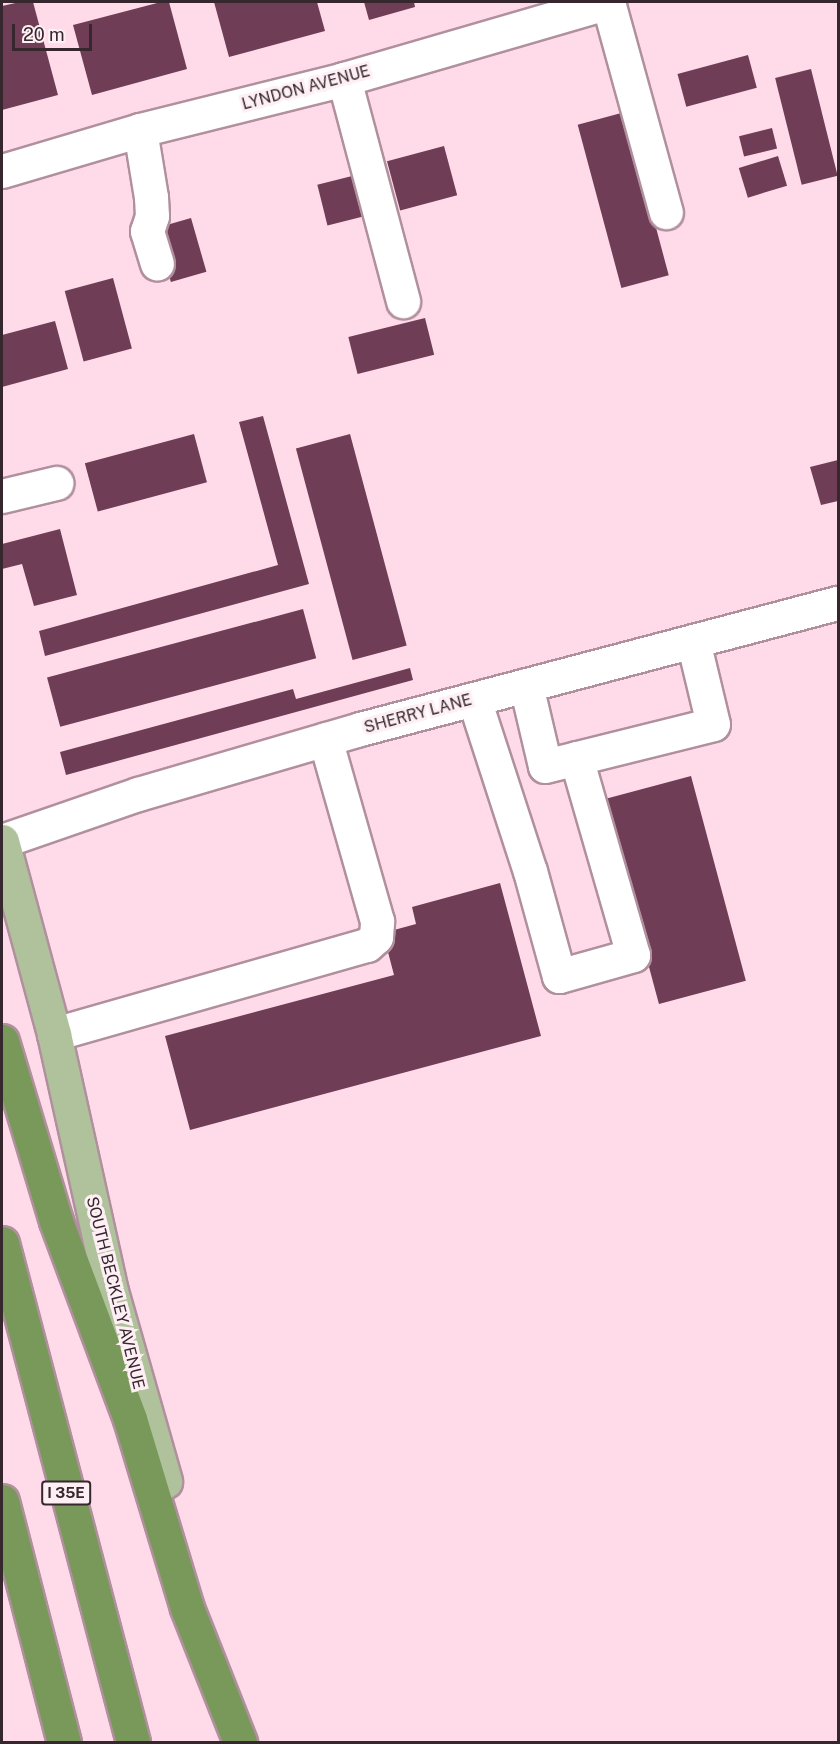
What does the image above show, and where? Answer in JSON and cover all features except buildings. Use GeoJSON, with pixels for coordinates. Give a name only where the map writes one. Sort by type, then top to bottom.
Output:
{"type":"FeatureCollection","features":[{"type":"Feature","properties":{"kind":"highway"},"geometry":{"type":"LineString","coordinates":[[2,1041],[57,1221],[130,1419],[187,1608],[240,1743]]}},
{"type":"Feature","properties":{"kind":"highway","name":"I 35E"},"geometry":{"type":"LineString","coordinates":[[2,1243],[133,1743]]}},
{"type":"Feature","properties":{"kind":"highway"},"geometry":{"type":"LineString","coordinates":[[2,1501],[64,1743]]}},
{"type":"Feature","properties":{"kind":"main road","name":"SOUTH BECKLEY AVENUE"},"geometry":{"type":"LineString","coordinates":[[2,841],[54,1034],[111,1291],[240,1743]]}},
{"type":"Feature","properties":{"kind":"street","name":"LYNDON AVENUE"},"geometry":{"type":"LineString","coordinates":[[2,171],[140,130],[344,78],[600,3]]}},
{"type":"Feature","properties":{"kind":"street"},"geometry":{"type":"LineString","coordinates":[[600,3],[666,212]]}},
{"type":"Feature","properties":{"kind":"street"},"geometry":{"type":"LineString","coordinates":[[344,78],[403,301]]}},
{"type":"Feature","properties":{"kind":"street"},"geometry":{"type":"LineString","coordinates":[[140,130],[151,197],[152,216],[147,231],[157,263]]}},
{"type":"Feature","properties":{"kind":"street"},"geometry":{"type":"LineString","coordinates":[[2,496],[56,483]]}},
{"type":"Feature","properties":{"kind":"street","name":"SHERRY LANE"},"geometry":{"type":"LineString","coordinates":[[2,841],[138,794],[325,739],[838,603]]}},
{"type":"Feature","properties":{"kind":"street"},"geometry":{"type":"LineString","coordinates":[[526,685],[545,766],[713,724],[693,641]]}},
{"type":"Feature","properties":{"kind":"street"},"geometry":{"type":"LineString","coordinates":[[474,699],[530,874],[559,976],[633,955],[576,758]]}},
{"type":"Feature","properties":{"kind":"street"},"geometry":{"type":"LineString","coordinates":[[54,1034],[367,945],[376,937],[377,921],[325,739]]}}]}
